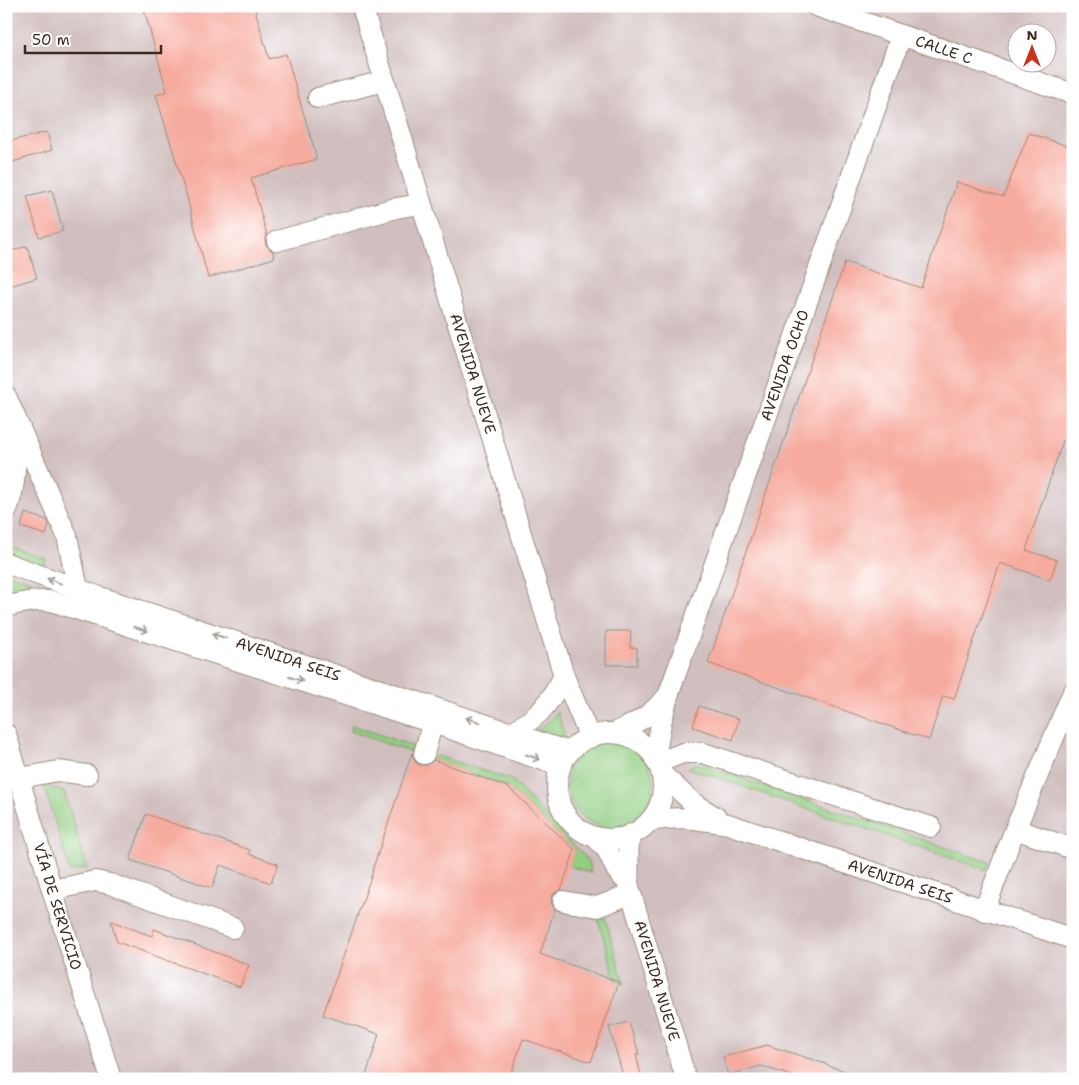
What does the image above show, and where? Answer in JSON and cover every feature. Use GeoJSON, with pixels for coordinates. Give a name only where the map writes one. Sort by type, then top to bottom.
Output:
{"type":"FeatureCollection","features":[{"type":"Feature","properties":{"kind":"street","name":"AVENIDA NUEVE"},"geometry":{"type":"LineString","coordinates":[[362,6],[564,676],[590,738]]}},
{"type":"Feature","properties":{"kind":"street","name":"CALLE C"},"geometry":{"type":"LineString","coordinates":[[816,6],[1073,94]]}},
{"type":"Feature","properties":{"kind":"street","name":"AVENIDA OCHO"},"geometry":{"type":"LineString","coordinates":[[658,765],[661,722],[668,696],[901,36]]}},
{"type":"Feature","properties":{"kind":"street"},"geometry":{"type":"LineString","coordinates":[[318,98],[384,81]]}},
{"type":"Feature","properties":{"kind":"street"},"geometry":{"type":"LineString","coordinates":[[277,241],[396,208],[421,204]]}},
{"type":"Feature","properties":{"kind":"street"},"geometry":{"type":"LineString","coordinates":[[6,512],[14,481],[15,452],[7,402]]}},
{"type":"Feature","properties":{"kind":"street"},"geometry":{"type":"LineString","coordinates":[[7,402],[67,536],[78,589]]}},
{"type":"Feature","properties":{"kind":"street","name":"AVENIDA SEIS"},"geometry":{"type":"LineString","coordinates":[[6,563],[435,716],[489,742],[565,759]]}},
{"type":"Feature","properties":{"kind":"street","name":"AVENIDA SEIS"},"geometry":{"type":"LineString","coordinates":[[6,607],[20,602],[35,600],[51,601],[435,716],[510,732],[565,759]]}},
{"type":"Feature","properties":{"kind":"street"},"geometry":{"type":"LineString","coordinates":[[489,742],[525,725],[550,703],[564,676]]}},
{"type":"Feature","properties":{"kind":"street"},"geometry":{"type":"LineString","coordinates":[[984,911],[1015,829],[1073,692]]}},
{"type":"Feature","properties":{"kind":"street","name":"AVENIDA OCHO"},"geometry":{"type":"LineString","coordinates":[[614,733],[653,712],[668,696]]}},
{"type":"Feature","properties":{"kind":"street"},"geometry":{"type":"LineString","coordinates":[[424,754],[435,716]]}},
{"type":"Feature","properties":{"kind":"street"},"geometry":{"type":"LineString","coordinates":[[614,733],[630,737],[644,746],[658,765],[663,790],[659,807],[650,821],[638,832],[622,838],[606,839],[589,836],[575,827],[564,814],[558,799],[556,782],[565,759],[582,741],[597,735],[614,733]]}},
{"type":"Feature","properties":{"kind":"street","name":"VÍA DE SERVICIO"},"geometry":{"type":"LineString","coordinates":[[6,734],[110,1079]]}},
{"type":"Feature","properties":{"kind":"street"},"geometry":{"type":"LineString","coordinates":[[658,765],[683,753],[703,753],[931,827]]}},
{"type":"Feature","properties":{"kind":"street","name":"AVENIDA SEIS"},"geometry":{"type":"LineString","coordinates":[[658,765],[691,802],[728,824]]}},
{"type":"Feature","properties":{"kind":"street"},"geometry":{"type":"LineString","coordinates":[[20,778],[58,771],[87,775]]}},
{"type":"Feature","properties":{"kind":"street","name":"AVENIDA SEIS"},"geometry":{"type":"LineString","coordinates":[[650,821],[668,818],[695,818],[728,824],[984,911],[1073,939]]}},
{"type":"Feature","properties":{"kind":"street"},"geometry":{"type":"LineString","coordinates":[[1015,829],[1073,849]]}},
{"type":"Feature","properties":{"kind":"street","name":"AVENIDA NUEVE"},"geometry":{"type":"LineString","coordinates":[[629,888],[629,846],[631,834]]}},
{"type":"Feature","properties":{"kind":"street","name":"AVENIDA NUEVE"},"geometry":{"type":"LineString","coordinates":[[595,837],[606,850],[629,888],[686,1079]]}},
{"type":"Feature","properties":{"kind":"street"},"geometry":{"type":"LineString","coordinates":[[52,890],[95,881],[110,884],[233,928]]}},
{"type":"Feature","properties":{"kind":"street"},"geometry":{"type":"LineString","coordinates":[[563,901],[597,907],[629,888]]}},
{"type":"Feature","properties":{"kind":"shaded area"},"geometry":{"type":"Polygon","coordinates":[[[6,6],[1073,6],[1073,1079],[11,1079],[6,1062],[6,6]]]}},
{"type":"Feature","properties":{"kind":"green space"},"geometry":{"type":"Polygon","coordinates":[[[6,545],[46,559],[44,566],[6,552],[6,545]]]}},
{"type":"Feature","properties":{"kind":"green space"},"geometry":{"type":"Polygon","coordinates":[[[6,572],[59,591],[32,590],[6,595],[6,572]]]}},
{"type":"Feature","properties":{"kind":"green space"},"geometry":{"type":"Polygon","coordinates":[[[557,712],[565,736],[564,740],[536,731],[557,712]]]}},
{"type":"Feature","properties":{"kind":"green space"},"geometry":{"type":"Polygon","coordinates":[[[352,725],[412,746],[412,753],[351,731],[352,725]]]}},
{"type":"Feature","properties":{"kind":"green space"},"geometry":{"type":"Polygon","coordinates":[[[610,741],[626,745],[640,754],[649,768],[653,784],[649,800],[640,814],[626,823],[610,827],[594,823],[580,814],[571,800],[567,784],[571,768],[580,754],[594,745],[610,741]]]}},
{"type":"Feature","properties":{"kind":"green space"},"geometry":{"type":"Polygon","coordinates":[[[438,756],[512,780],[586,858],[591,873],[569,866],[575,850],[508,787],[433,760],[438,756]]]}},
{"type":"Feature","properties":{"kind":"green space"},"geometry":{"type":"Polygon","coordinates":[[[696,763],[989,862],[986,870],[688,768],[696,763]]]}},
{"type":"Feature","properties":{"kind":"green space"},"geometry":{"type":"Polygon","coordinates":[[[44,785],[64,792],[87,868],[70,872],[44,785]]]}},
{"type":"Feature","properties":{"kind":"green space"},"geometry":{"type":"Polygon","coordinates":[[[605,917],[624,984],[616,981],[598,919],[605,917]]]}},
{"type":"Feature","properties":{"kind":"building"},"geometry":{"type":"Polygon","coordinates":[[[143,6],[254,6],[269,59],[286,54],[317,159],[251,178],[267,235],[265,239],[266,245],[273,252],[274,258],[208,278],[188,201],[156,95],[167,91],[143,6]]]}},
{"type":"Feature","properties":{"kind":"building"},"geometry":{"type":"Polygon","coordinates":[[[47,132],[52,150],[6,164],[6,142],[47,132]]]}},
{"type":"Feature","properties":{"kind":"building"},"geometry":{"type":"Polygon","coordinates":[[[1029,133],[1073,148],[1073,411],[1026,550],[1057,560],[1050,580],[1000,563],[954,699],[943,696],[929,740],[708,663],[845,262],[921,288],[957,182],[1003,197],[1029,133]]]}},
{"type":"Feature","properties":{"kind":"building"},"geometry":{"type":"Polygon","coordinates":[[[52,190],[63,231],[39,237],[27,196],[52,190]]]}},
{"type":"Feature","properties":{"kind":"building"},"geometry":{"type":"Polygon","coordinates":[[[27,246],[37,278],[6,287],[6,253],[27,246]]]}},
{"type":"Feature","properties":{"kind":"building"},"geometry":{"type":"Polygon","coordinates":[[[25,513],[47,520],[49,525],[46,535],[21,527],[25,513]]]}},
{"type":"Feature","properties":{"kind":"building"},"geometry":{"type":"Polygon","coordinates":[[[606,631],[631,631],[630,647],[637,648],[637,665],[606,665],[606,631]]]}},
{"type":"Feature","properties":{"kind":"building"},"geometry":{"type":"Polygon","coordinates":[[[699,706],[739,719],[733,740],[693,727],[699,706]]]}},
{"type":"Feature","properties":{"kind":"building"},"geometry":{"type":"Polygon","coordinates":[[[412,753],[415,762],[420,765],[427,765],[434,760],[508,787],[575,850],[561,890],[554,893],[551,898],[555,909],[540,954],[619,982],[591,1062],[523,1039],[509,1079],[365,1079],[379,1034],[323,1015],[412,753]]]}},
{"type":"Feature","properties":{"kind":"building"},"geometry":{"type":"Polygon","coordinates":[[[146,814],[250,850],[249,854],[278,864],[271,883],[220,865],[212,888],[130,860],[146,814]]]}},
{"type":"Feature","properties":{"kind":"building"},"geometry":{"type":"Polygon","coordinates":[[[111,921],[152,936],[154,929],[249,965],[240,987],[117,942],[111,921]]]}},
{"type":"Feature","properties":{"kind":"building"},"geometry":{"type":"Polygon","coordinates":[[[629,1022],[639,1054],[636,1055],[642,1079],[624,1079],[609,1027],[629,1022]]]}},
{"type":"Feature","properties":{"kind":"building"},"geometry":{"type":"Polygon","coordinates":[[[767,1045],[859,1076],[858,1079],[801,1079],[761,1066],[728,1075],[723,1057],[767,1045]]]}}]}
